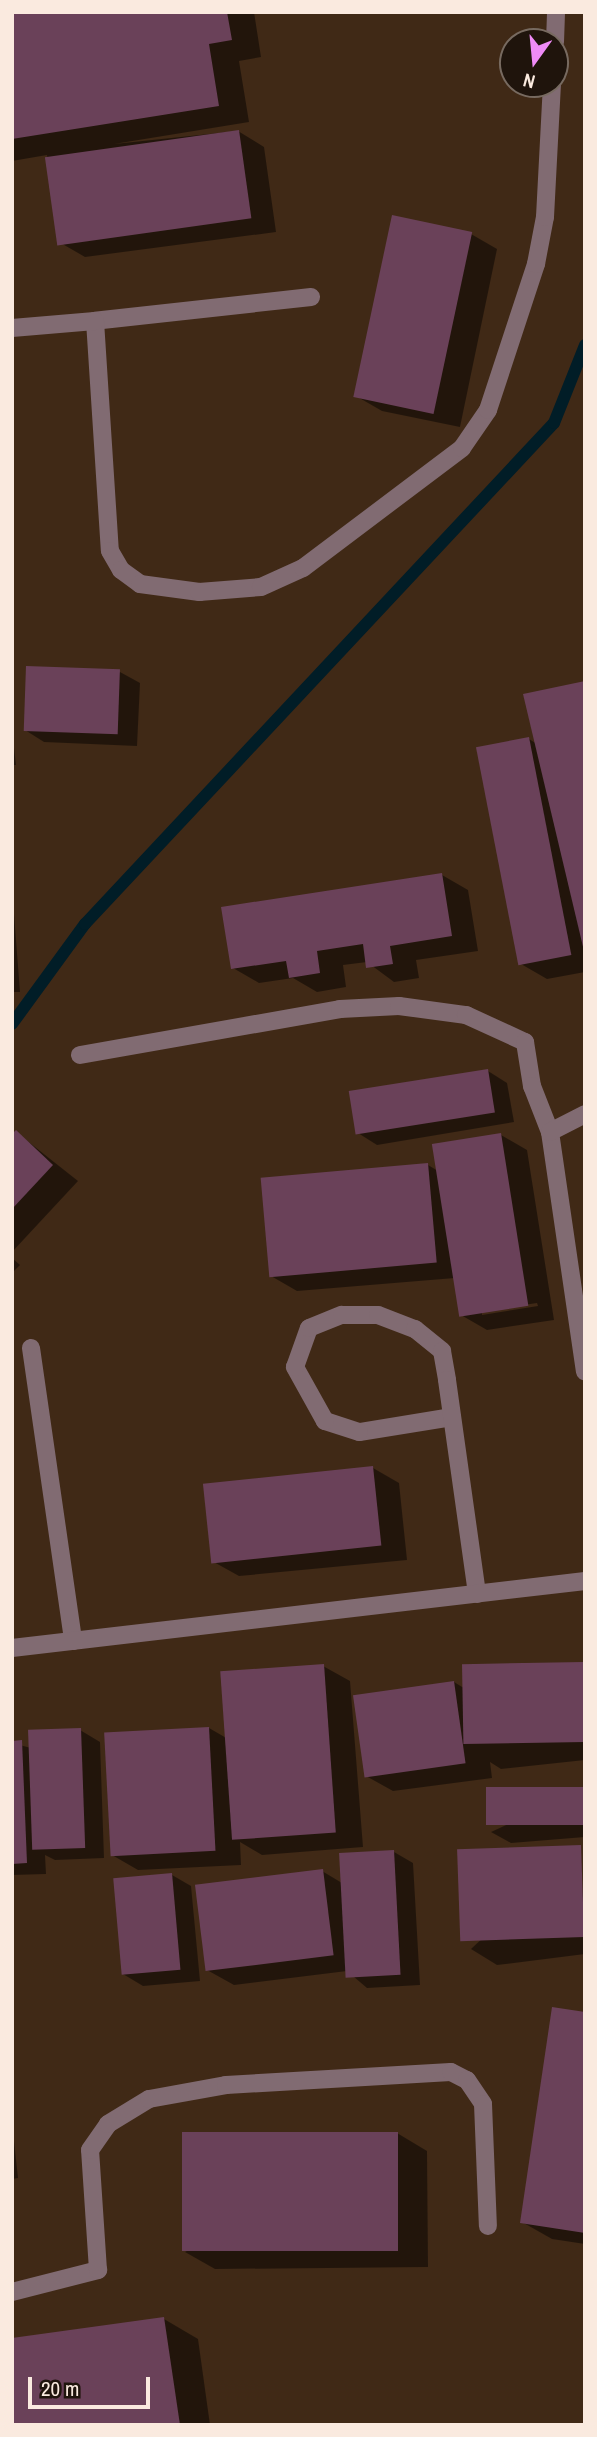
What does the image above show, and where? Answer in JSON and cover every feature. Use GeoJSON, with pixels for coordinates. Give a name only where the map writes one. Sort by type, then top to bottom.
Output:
{"type":"FeatureCollection","features":[{"type":"Feature","properties":{"kind":"street"},"geometry":{"type":"LineString","coordinates":[[95,321],[110,551],[121,570],[140,584],[199,592],[261,587],[303,568],[462,448],[488,410],[536,264],[551,98]]}},
{"type":"Feature","properties":{"kind":"street"},"geometry":{"type":"LineString","coordinates":[[12,328],[311,297]]}},
{"type":"Feature","properties":{"kind":"street"},"geometry":{"type":"LineString","coordinates":[[80,1055],[340,1009],[400,1006],[466,1015],[526,1042],[533,1086],[550,1132],[585,1371]]}},
{"type":"Feature","properties":{"kind":"street"},"geometry":{"type":"LineString","coordinates":[[550,1132],[585,1114]]}},
{"type":"Feature","properties":{"kind":"street"},"geometry":{"type":"LineString","coordinates":[[452,1417],[359,1432],[325,1421],[295,1367],[309,1328],[342,1315],[378,1315],[415,1329],[442,1351],[452,1417],[477,1594]]}},
{"type":"Feature","properties":{"kind":"street"},"geometry":{"type":"LineString","coordinates":[[31,1348],[73,1641]]}},
{"type":"Feature","properties":{"kind":"street"},"geometry":{"type":"LineString","coordinates":[[12,1648],[585,1581]]}},
{"type":"Feature","properties":{"kind":"street"},"geometry":{"type":"LineString","coordinates":[[12,2292],[98,2270],[90,2150],[108,2124],[149,2099],[226,2085],[451,2072],[467,2080],[484,2104],[488,2226]]}},
{"type":"Feature","properties":{"kind":"building"},"geometry":{"type":"Polygon","coordinates":[[[12,12],[227,12],[232,40],[209,44],[219,106],[12,139],[12,12]]]}},
{"type":"Feature","properties":{"kind":"building"},"geometry":{"type":"Polygon","coordinates":[[[239,130],[251,218],[57,245],[45,157],[239,130]]]}},
{"type":"Feature","properties":{"kind":"building"},"geometry":{"type":"Polygon","coordinates":[[[392,215],[472,232],[434,414],[353,397],[392,215]]]}},
{"type":"Feature","properties":{"kind":"building"},"geometry":{"type":"Polygon","coordinates":[[[26,666],[120,669],[118,734],[24,731],[26,666]]]}},
{"type":"Feature","properties":{"kind":"building"},"geometry":{"type":"Polygon","coordinates":[[[585,681],[585,951],[584,951],[523,694],[585,681]]]}},
{"type":"Feature","properties":{"kind":"building"},"geometry":{"type":"Polygon","coordinates":[[[529,737],[571,955],[518,965],[476,747],[529,737]]]}},
{"type":"Feature","properties":{"kind":"building"},"geometry":{"type":"Polygon","coordinates":[[[442,873],[452,936],[390,946],[393,964],[366,968],[363,944],[317,951],[320,973],[289,978],[286,961],[231,969],[221,907],[442,873]]]}},
{"type":"Feature","properties":{"kind":"building"},"geometry":{"type":"Polygon","coordinates":[[[488,1069],[495,1112],[356,1135],[349,1091],[488,1069]]]}},
{"type":"Feature","properties":{"kind":"building"},"geometry":{"type":"Polygon","coordinates":[[[16,1130],[53,1165],[12,1209],[12,1134],[16,1130]]]}},
{"type":"Feature","properties":{"kind":"building"},"geometry":{"type":"Polygon","coordinates":[[[501,1133],[528,1306],[459,1317],[432,1144],[501,1133]]]}},
{"type":"Feature","properties":{"kind":"building"},"geometry":{"type":"Polygon","coordinates":[[[428,1163],[437,1263],[269,1277],[261,1178],[428,1163]]]}},
{"type":"Feature","properties":{"kind":"building"},"geometry":{"type":"Polygon","coordinates":[[[373,1466],[381,1546],[211,1563],[203,1484],[373,1466]]]}},
{"type":"Feature","properties":{"kind":"building"},"geometry":{"type":"Polygon","coordinates":[[[584,1662],[585,1742],[463,1744],[462,1664],[584,1662]]]}},
{"type":"Feature","properties":{"kind":"building"},"geometry":{"type":"Polygon","coordinates":[[[324,1664],[336,1833],[232,1840],[220,1671],[324,1664]]]}},
{"type":"Feature","properties":{"kind":"building"},"geometry":{"type":"Polygon","coordinates":[[[454,1681],[466,1763],[365,1777],[353,1695],[454,1681]]]}},
{"type":"Feature","properties":{"kind":"building"},"geometry":{"type":"Polygon","coordinates":[[[209,1727],[215,1851],[111,1856],[104,1732],[209,1727]]]}},
{"type":"Feature","properties":{"kind":"building"},"geometry":{"type":"Polygon","coordinates":[[[81,1728],[85,1848],[32,1850],[28,1730],[81,1728]]]}},
{"type":"Feature","properties":{"kind":"building"},"geometry":{"type":"Polygon","coordinates":[[[22,1740],[27,1863],[12,1864],[12,1741],[22,1740]]]}},
{"type":"Feature","properties":{"kind":"building"},"geometry":{"type":"Polygon","coordinates":[[[486,1787],[585,1787],[585,1825],[486,1825],[486,1787]]]}},
{"type":"Feature","properties":{"kind":"building"},"geometry":{"type":"Polygon","coordinates":[[[581,1845],[584,1937],[460,1941],[457,1849],[581,1845]]]}},
{"type":"Feature","properties":{"kind":"building"},"geometry":{"type":"Polygon","coordinates":[[[394,1850],[401,1975],[346,1978],[339,1853],[394,1850]]]}},
{"type":"Feature","properties":{"kind":"building"},"geometry":{"type":"Polygon","coordinates":[[[323,1869],[334,1955],[206,1971],[195,1885],[323,1869]]]}},
{"type":"Feature","properties":{"kind":"building"},"geometry":{"type":"Polygon","coordinates":[[[172,1873],[180,1970],[122,1975],[113,1878],[172,1873]]]}},
{"type":"Feature","properties":{"kind":"building"},"geometry":{"type":"Polygon","coordinates":[[[552,2007],[585,2012],[585,2233],[520,2223],[552,2007]]]}},
{"type":"Feature","properties":{"kind":"building"},"geometry":{"type":"Polygon","coordinates":[[[182,2132],[398,2132],[398,2251],[182,2251],[182,2132]]]}},
{"type":"Feature","properties":{"kind":"building"},"geometry":{"type":"Polygon","coordinates":[[[164,2317],[180,2425],[12,2425],[12,2338],[164,2317]]]}},
{"type":"Feature","properties":{"kind":"waterway"},"geometry":{"type":"LineString","coordinates":[[12,1024],[85,924],[554,423],[585,345]]}}]}
